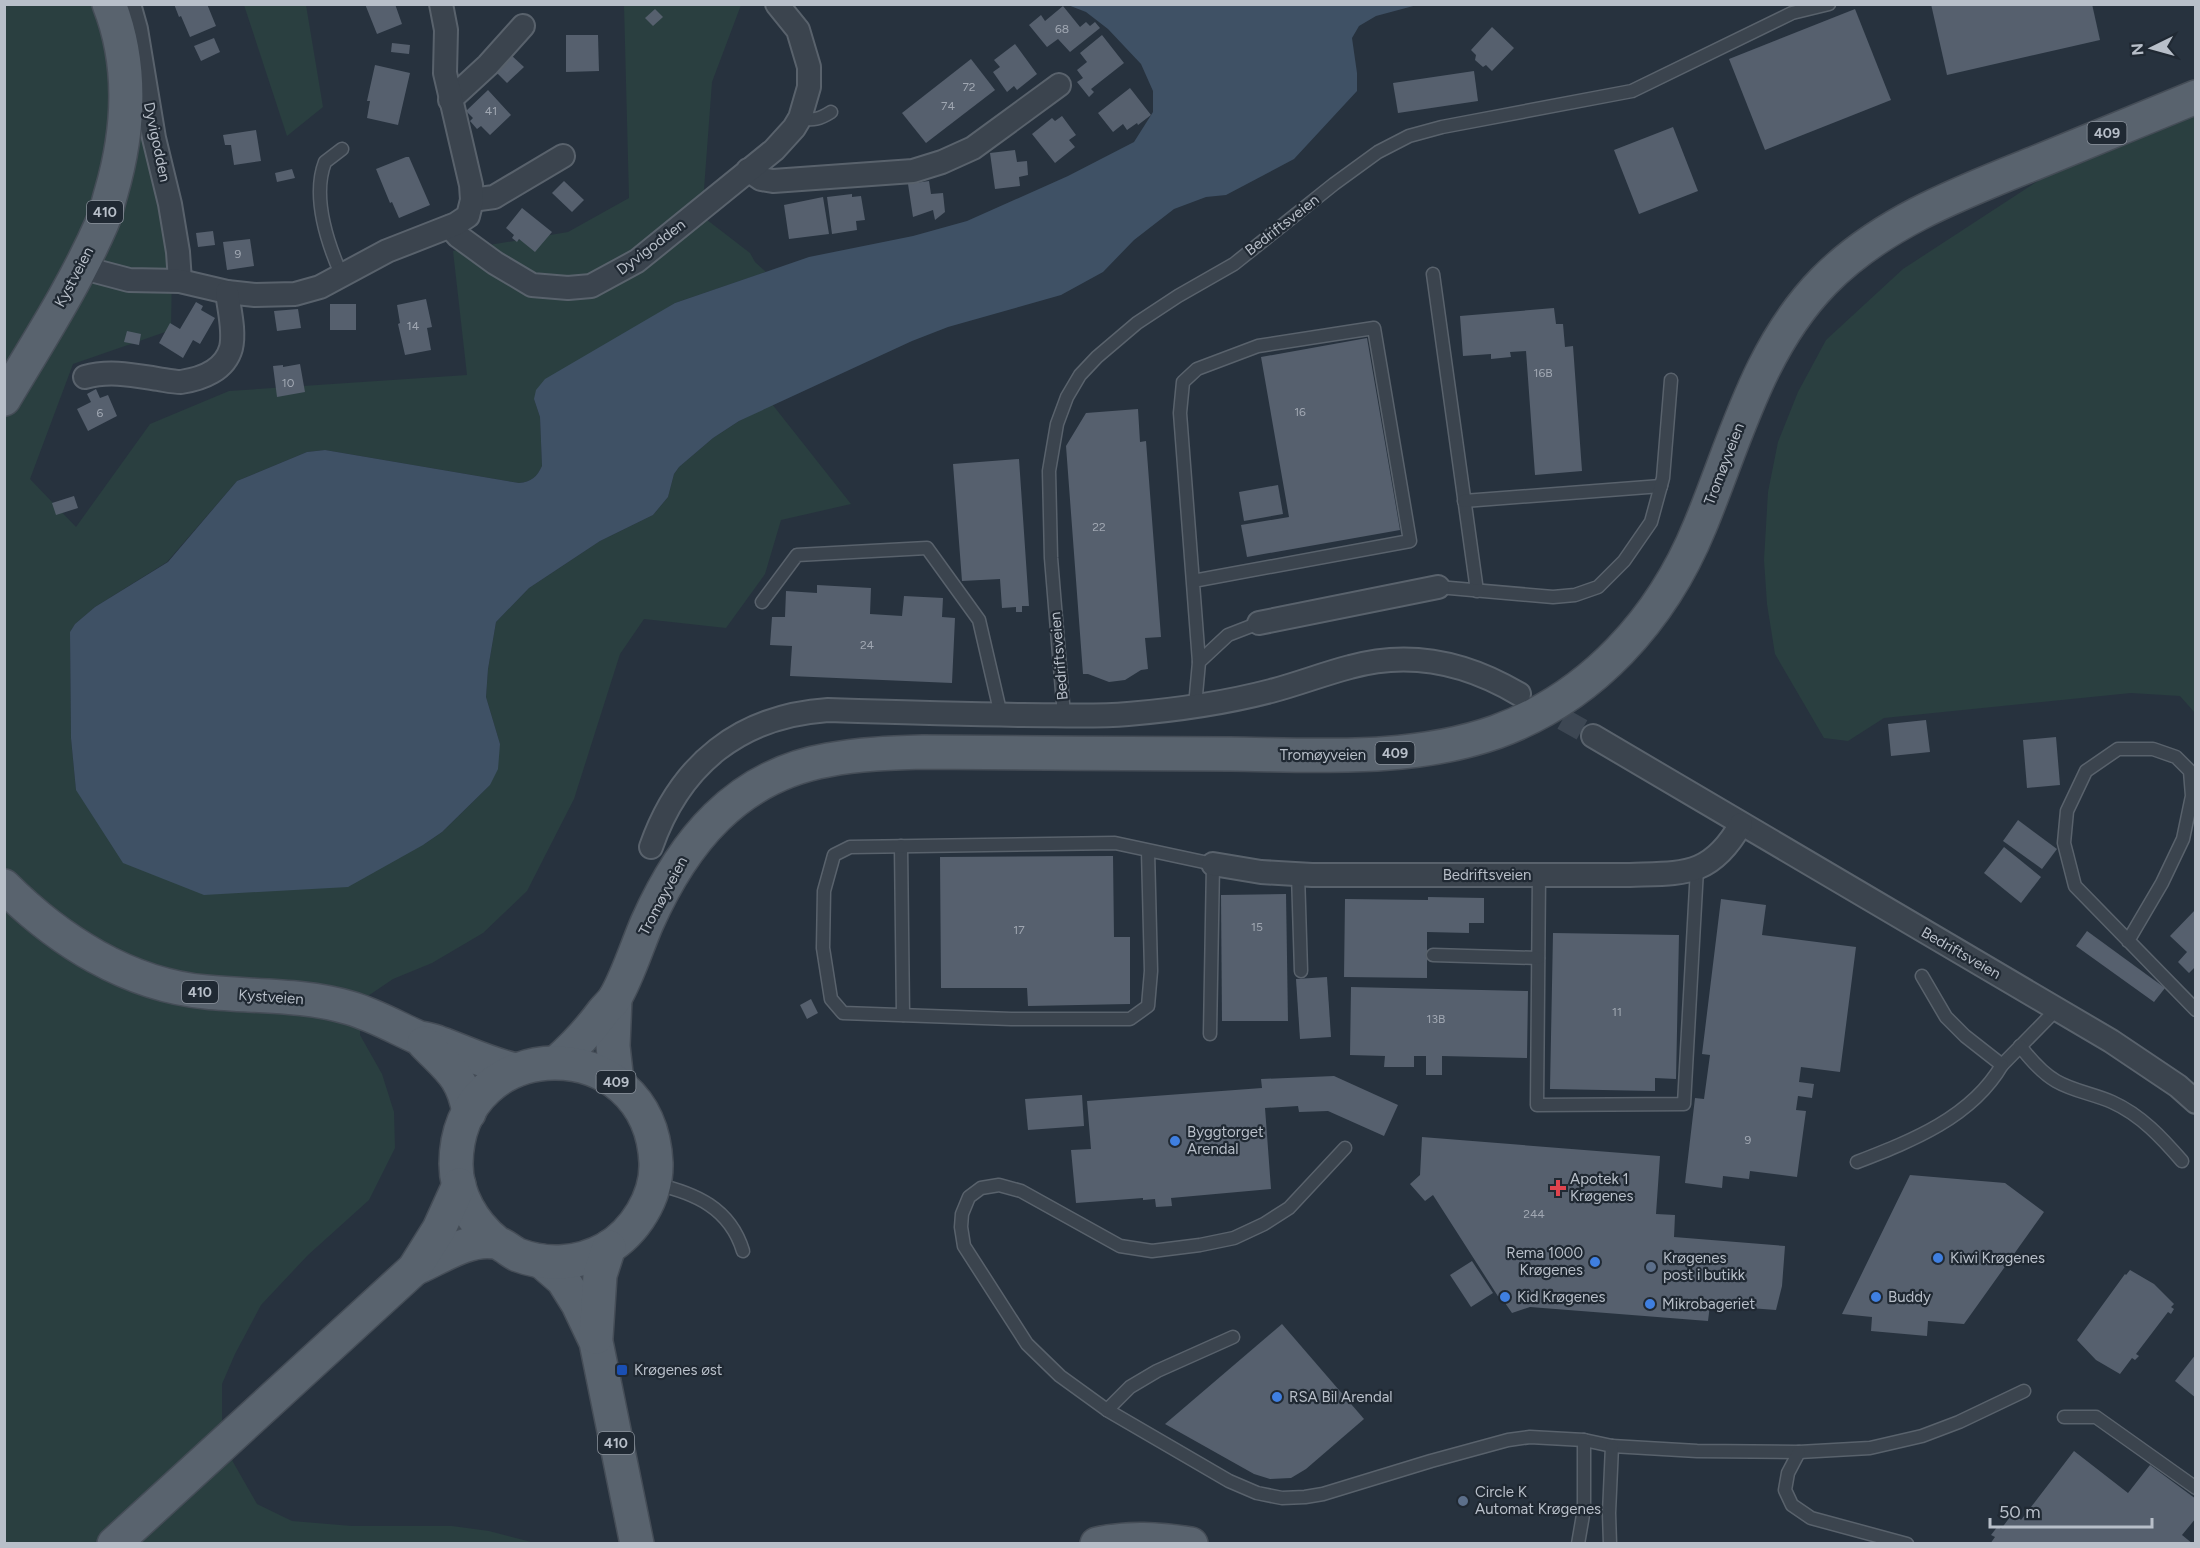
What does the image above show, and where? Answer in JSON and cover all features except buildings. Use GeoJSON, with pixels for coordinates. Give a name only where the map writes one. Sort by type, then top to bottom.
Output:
{"type":"FeatureCollection","features":[{"type":"Feature","properties":{"kind":"main road","name":"Kystveien"},"geometry":{"type":"LineString","coordinates":[[4,399],[70,287],[102,222],[121,158],[126,110],[124,66],[109,4]]}},
{"type":"Feature","properties":{"kind":"main road","name":"Tromøyveien"},"geometry":{"type":"LineString","coordinates":[[557,1062],[579,1043],[615,998],[666,885],[686,852],[703,830],[722,810],[747,791],[774,776],[800,766],[868,754],[923,752],[1297,755],[1405,753],[1480,737],[1524,720],[1556,702],[1601,669],[1628,644],[1662,600],[1700,528],[1740,420],[1766,364],[1784,332],[1822,282],[1861,248],[1893,228],[1974,186],[2196,97]]}},
{"type":"Feature","properties":{"kind":"main road","name":"Kystveien"},"geometry":{"type":"LineString","coordinates":[[4,886],[67,939],[102,959],[150,980],[202,992],[286,996],[324,1001],[377,1017],[418,1037],[516,1070]]}},
{"type":"Feature","properties":{"kind":"main road","name":"Tromøyveien"},"geometry":{"type":"LineString","coordinates":[[615,998],[613,1046],[617,1082]]}},
{"type":"Feature","properties":{"kind":"main road","name":"Kystveien"},"geometry":{"type":"LineString","coordinates":[[418,1037],[460,1081],[469,1113]]}},
{"type":"Feature","properties":{"kind":"main road","name":"409"},"geometry":{"type":"LineString","coordinates":[[557,1062],[583,1065],[617,1082],[639,1106],[652,1135],[656,1167],[650,1196],[638,1220],[620,1239],[609,1247],[576,1260],[541,1261],[517,1254],[496,1242],[472,1217],[459,1185],[456,1170],[458,1141],[469,1113],[489,1087],[516,1070],[529,1065],[557,1062]]}},
{"type":"Feature","properties":{"kind":"main road","name":"409"},"geometry":{"type":"LineString","coordinates":[[114,1544],[414,1269],[439,1228],[459,1185]]}},
{"type":"Feature","properties":{"kind":"main road","name":"409"},"geometry":{"type":"LineString","coordinates":[[414,1269],[464,1247],[496,1242]]}},
{"type":"Feature","properties":{"kind":"main road","name":"410"},"geometry":{"type":"LineString","coordinates":[[596,1342],[600,1275],[609,1247]]}},
{"type":"Feature","properties":{"kind":"main road","name":"410"},"geometry":{"type":"LineString","coordinates":[[541,1261],[563,1281],[578,1304],[596,1342],[637,1544]]}},
{"type":"Feature","properties":{"kind":"main road"},"geometry":{"type":"LineString","coordinates":[[1097,1544],[1135,1539],[1161,1539],[1191,1544]]}},
{"type":"Feature","properties":{"kind":"street","name":"Dyvigodden"},"geometry":{"type":"LineString","coordinates":[[129,4],[138,39],[154,138],[170,204],[180,281]]}},
{"type":"Feature","properties":{"kind":"street"},"geometry":{"type":"LineString","coordinates":[[81,263],[95,270],[129,280],[180,281],[227,292],[255,295],[295,294],[320,287],[387,251],[450,227],[468,216],[472,200],[471,185],[445,73],[446,30],[441,4]]}},
{"type":"Feature","properties":{"kind":"street","name":"Dyvigodden"},"geometry":{"type":"LineString","coordinates":[[450,227],[458,236],[495,263],[532,285],[568,288],[591,286],[637,261],[774,150],[800,118],[806,103],[809,68],[798,30],[777,4]]}},
{"type":"Feature","properties":{"kind":"street"},"geometry":{"type":"LineString","coordinates":[[450,100],[488,65],[523,26]]}},
{"type":"Feature","properties":{"kind":"street"},"geometry":{"type":"LineString","coordinates":[[748,170],[761,179],[773,181],[913,171],[942,162],[973,148],[1059,85]]}},
{"type":"Feature","properties":{"kind":"street"},"geometry":{"type":"LineString","coordinates":[[472,200],[494,197],[563,156]]}},
{"type":"Feature","properties":{"kind":"street"},"geometry":{"type":"LineString","coordinates":[[84,377],[115,373],[180,382],[213,372],[225,361],[231,347],[232,335],[227,292]]}},
{"type":"Feature","properties":{"kind":"street"},"geometry":{"type":"LineString","coordinates":[[1259,623],[1438,587]]}},
{"type":"Feature","properties":{"kind":"street","name":"Bedriftsveien"},"geometry":{"type":"LineString","coordinates":[[651,847],[658,825],[670,802],[688,776],[705,759],[723,744],[765,722],[808,711],[1001,715],[1126,714],[1195,706],[1271,691],[1351,666],[1382,660],[1411,658],[1455,665],[1490,678],[1519,694]]}},
{"type":"Feature","properties":{"kind":"street","name":"Bedriftsveien"},"geometry":{"type":"LineString","coordinates":[[1593,736],[2145,1063],[2196,1102]]}},
{"type":"Feature","properties":{"kind":"street","name":"Bedriftsveien"},"geometry":{"type":"LineString","coordinates":[[1213,864],[1261,873],[1298,874],[1671,874],[1697,869],[1707,864],[1732,840],[1741,824]]}},
{"type":"Feature","properties":{"kind":"lane","name":"Bedriftsveien"},"geometry":{"type":"LineString","coordinates":[[1064,715],[1051,558],[1049,471],[1057,424],[1067,397],[1080,375],[1097,357],[1137,323],[1234,264],[1378,152],[1409,136],[1442,126],[1632,91],[1792,13],[1829,4]]}},
{"type":"Feature","properties":{"kind":"lane"},"geometry":{"type":"LineString","coordinates":[[800,118],[819,119],[831,112]]}},
{"type":"Feature","properties":{"kind":"lane"},"geometry":{"type":"LineString","coordinates":[[341,274],[335,261],[325,221],[320,186],[325,162],[342,149]]}},
{"type":"Feature","properties":{"kind":"lane"},"geometry":{"type":"LineString","coordinates":[[1433,274],[1477,591]]}},
{"type":"Feature","properties":{"kind":"lane"},"geometry":{"type":"LineString","coordinates":[[1193,582],[1410,541],[1374,327],[1258,346],[1197,369],[1184,382],[1180,413],[1199,662],[1195,706]]}},
{"type":"Feature","properties":{"kind":"lane"},"geometry":{"type":"LineString","coordinates":[[1438,587],[1553,597],[1575,595],[1598,587],[1624,561],[1651,522],[1663,478],[1671,380]]}},
{"type":"Feature","properties":{"kind":"lane"},"geometry":{"type":"LineString","coordinates":[[1464,501],[1661,486]]}},
{"type":"Feature","properties":{"kind":"lane"},"geometry":{"type":"LineString","coordinates":[[762,602],[797,555],[927,548],[979,620],[1001,715]]}},
{"type":"Feature","properties":{"kind":"lane"},"geometry":{"type":"LineString","coordinates":[[1199,662],[1228,635],[1259,623]]}},
{"type":"Feature","properties":{"kind":"lane"},"geometry":{"type":"LineString","coordinates":[[2128,941],[2162,883],[2183,839],[2192,796],[2190,771],[2176,757],[2153,749],[2118,749],[2086,771],[2067,812],[2064,843],[2075,886],[2128,941],[2196,1010]]}},
{"type":"Feature","properties":{"kind":"lane"},"geometry":{"type":"LineString","coordinates":[[1148,851],[1151,971],[1148,1006],[1130,1019],[1011,1019],[843,1013],[831,999],[823,948],[824,891],[834,855],[850,847],[1115,843],[1213,864],[1210,1034]]}},
{"type":"Feature","properties":{"kind":"lane"},"geometry":{"type":"LineString","coordinates":[[901,846],[903,1015]]}},
{"type":"Feature","properties":{"kind":"lane"},"geometry":{"type":"LineString","coordinates":[[1539,875],[1537,1105],[1684,1104],[1697,869]]}},
{"type":"Feature","properties":{"kind":"lane"},"geometry":{"type":"LineString","coordinates":[[1298,874],[1301,971]]}},
{"type":"Feature","properties":{"kind":"lane"},"geometry":{"type":"LineString","coordinates":[[1433,955],[1538,958]]}},
{"type":"Feature","properties":{"kind":"lane"},"geometry":{"type":"LineString","coordinates":[[1922,976],[1946,1017],[1965,1036],[2002,1065]]}},
{"type":"Feature","properties":{"kind":"lane"},"geometry":{"type":"LineString","coordinates":[[1857,1162],[1899,1146],[1938,1126],[1968,1105],[1994,1080],[2002,1065],[2057,1010]]}},
{"type":"Feature","properties":{"kind":"lane"},"geometry":{"type":"LineString","coordinates":[[2020,1046],[2034,1064],[2056,1081],[2113,1102],[2130,1112],[2158,1133],[2182,1161]]}},
{"type":"Feature","properties":{"kind":"lane"},"geometry":{"type":"LineString","coordinates":[[1346,1148],[1289,1208],[1264,1224],[1234,1238],[1152,1251],[1120,1246],[1021,1191],[999,1185],[981,1188],[969,1197],[962,1214],[961,1227],[964,1246],[1028,1344],[1060,1376],[1107,1410],[1229,1481],[1257,1493],[1282,1498],[1323,1494],[1508,1440],[1541,1436],[1584,1440],[1612,1446],[1697,1451],[1799,1452],[1870,1448],[1897,1443],[1959,1422],[2024,1390]]}},
{"type":"Feature","properties":{"kind":"lane"},"geometry":{"type":"LineString","coordinates":[[654,1183],[682,1190],[712,1206],[735,1231],[743,1251]]}},
{"type":"Feature","properties":{"kind":"lane"},"geometry":{"type":"LineString","coordinates":[[1107,1410],[1130,1387],[1157,1371],[1233,1337]]}},
{"type":"Feature","properties":{"kind":"lane"},"geometry":{"type":"LineString","coordinates":[[2064,1417],[2096,1417],[2196,1488]]}},
{"type":"Feature","properties":{"kind":"lane"},"geometry":{"type":"LineString","coordinates":[[1578,1544],[1584,1509],[1584,1440]]}},
{"type":"Feature","properties":{"kind":"lane"},"geometry":{"type":"LineString","coordinates":[[1610,1544],[1612,1446]]}},
{"type":"Feature","properties":{"kind":"lane"},"geometry":{"type":"LineString","coordinates":[[1799,1452],[1788,1473],[1785,1491],[1792,1505],[1811,1518],[1907,1544]]}},
{"type":"Feature","properties":{"kind":"green space"},"geometry":{"type":"Polygon","coordinates":[[[5,5],[129,5],[172,271],[171,330],[73,364],[30,479],[76,527],[150,424],[229,391],[467,375],[453,251],[568,232],[629,198],[624,5],[741,5],[712,82],[702,216],[750,253],[755,262],[766,272],[675,303],[534,399],[540,417],[542,466],[536,476],[530,480],[519,483],[325,450],[307,452],[237,481],[167,562],[95,607],[75,624],[70,632],[71,738],[76,790],[423,845],[442,832],[490,785],[500,744],[486,697],[496,622],[529,588],[600,541],[653,515],[668,497],[674,474],[679,467],[713,438],[772,404],[851,504],[781,520],[765,574],[726,628],[644,619],[620,654],[574,799],[527,891],[483,933],[432,963],[393,979],[362,1000],[360,1035],[382,1074],[394,1112],[395,1148],[369,1200],[308,1255],[261,1305],[222,1384],[222,1424],[233,1462],[257,1504],[292,1521],[352,1526],[452,1526],[489,1531],[535,1543],[5,1544],[5,5]]]}},
{"type":"Feature","properties":{"kind":"green space"},"geometry":{"type":"Polygon","coordinates":[[[244,5],[306,5],[323,107],[287,136],[244,5]]]}},
{"type":"Feature","properties":{"kind":"green space"},"geometry":{"type":"Polygon","coordinates":[[[2195,103],[2195,713],[2180,696],[2131,693],[1884,718],[1848,741],[1824,738],[1775,654],[1767,604],[1764,560],[1768,492],[1778,442],[1798,392],[1826,340],[1903,269],[2067,162],[2195,103]]]}},
{"type":"Feature","properties":{"kind":"water"},"geometry":{"type":"Polygon","coordinates":[[[1068,5],[1417,5],[1376,16],[1359,26],[1352,38],[1357,91],[1294,159],[1226,195],[1206,197],[1174,209],[1134,240],[1103,272],[1061,295],[948,327],[912,341],[739,421],[713,438],[679,467],[674,474],[668,497],[653,515],[600,541],[529,588],[496,622],[486,697],[500,744],[498,769],[490,785],[442,832],[423,845],[348,887],[204,895],[123,863],[76,790],[71,738],[70,632],[75,624],[95,607],[168,562],[237,481],[307,452],[325,450],[519,483],[530,480],[536,476],[542,466],[540,417],[534,399],[536,390],[545,379],[675,303],[809,257],[913,236],[967,221],[1068,176],[1134,142],[1153,112],[1153,91],[1141,64],[1108,29],[1086,12],[1068,5]]]}},
{"type":"Feature","properties":{"kind":"tunnel"},"geometry":{"type":"LineString","coordinates":[[1534,703],[1593,736]]}},
{"type":"Feature","properties":{"kind":"place","name":"Byggtorget Arendal"},"geometry":{"type":"Point","coordinates":[1175,1141]}},
{"type":"Feature","properties":{"kind":"place","name":"Apotek 1 Krøgenes"},"geometry":{"type":"Point","coordinates":[1558,1188]}},
{"type":"Feature","properties":{"kind":"place","name":"Kiwi Krøgenes"},"geometry":{"type":"Point","coordinates":[1938,1258]}},
{"type":"Feature","properties":{"kind":"place","name":"Rema 1000 Krøgenes"},"geometry":{"type":"Point","coordinates":[1595,1262]}},
{"type":"Feature","properties":{"kind":"place","name":"Krøgenes post i butikk"},"geometry":{"type":"Point","coordinates":[1651,1267]}},
{"type":"Feature","properties":{"kind":"place","name":"Kid Krøgenes"},"geometry":{"type":"Point","coordinates":[1505,1297]}},
{"type":"Feature","properties":{"kind":"place","name":"Buddy"},"geometry":{"type":"Point","coordinates":[1876,1297]}},
{"type":"Feature","properties":{"kind":"place","name":"Mikrobageriet"},"geometry":{"type":"Point","coordinates":[1650,1304]}},
{"type":"Feature","properties":{"kind":"place","name":"Krøgenes øst"},"geometry":{"type":"Point","coordinates":[622,1370]}},
{"type":"Feature","properties":{"kind":"place","name":"RSA Bil Arendal"},"geometry":{"type":"Point","coordinates":[1277,1397]}},
{"type":"Feature","properties":{"kind":"place","name":"Circle K Automat Krøgenes"},"geometry":{"type":"Point","coordinates":[1463,1501]}}]}
